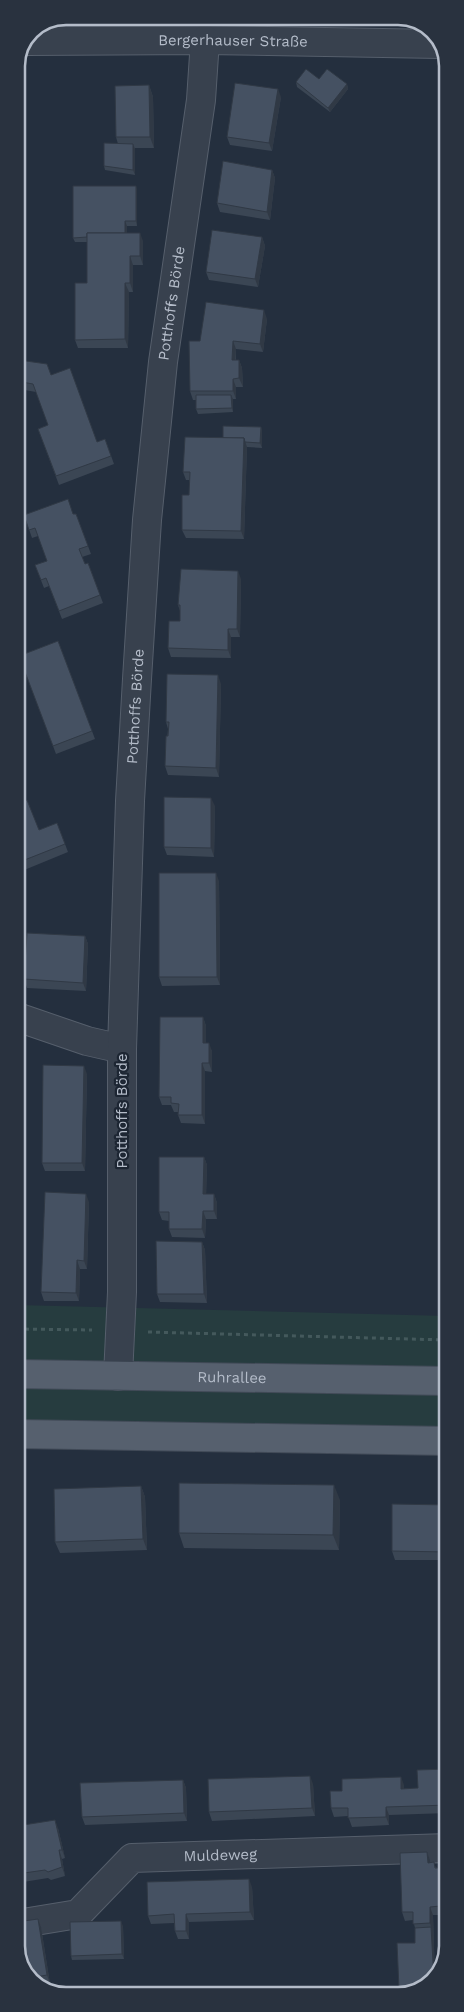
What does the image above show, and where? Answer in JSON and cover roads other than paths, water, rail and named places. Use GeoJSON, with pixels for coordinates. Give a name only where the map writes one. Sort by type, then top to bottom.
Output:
{"type":"FeatureCollection","features":[{"type":"Feature","properties":{"kind":"main road","name":"Ruhrallee"},"geometry":{"type":"LineString","coordinates":[[25,1374],[439,1381]]}},
{"type":"Feature","properties":{"kind":"main road"},"geometry":{"type":"LineString","coordinates":[[25,1434],[439,1440]]}},
{"type":"Feature","properties":{"kind":"street","name":"Bergerhauser Straße"},"geometry":{"type":"LineString","coordinates":[[34,41],[205,40],[238,29],[431,43]]}},
{"type":"Feature","properties":{"kind":"street","name":"Potthoffs Börde"},"geometry":{"type":"LineString","coordinates":[[118,1376],[122,1292],[122,1049],[130,801],[147,520],[163,362],[201,100],[205,40]]}},
{"type":"Feature","properties":{"kind":"street"},"geometry":{"type":"LineString","coordinates":[[25,1020],[87,1041],[122,1049]]}},
{"type":"Feature","properties":{"kind":"street","name":"Muldeweg"},"geometry":{"type":"LineString","coordinates":[[25,1923],[78,1914],[132,1858],[439,1848]]}}]}
